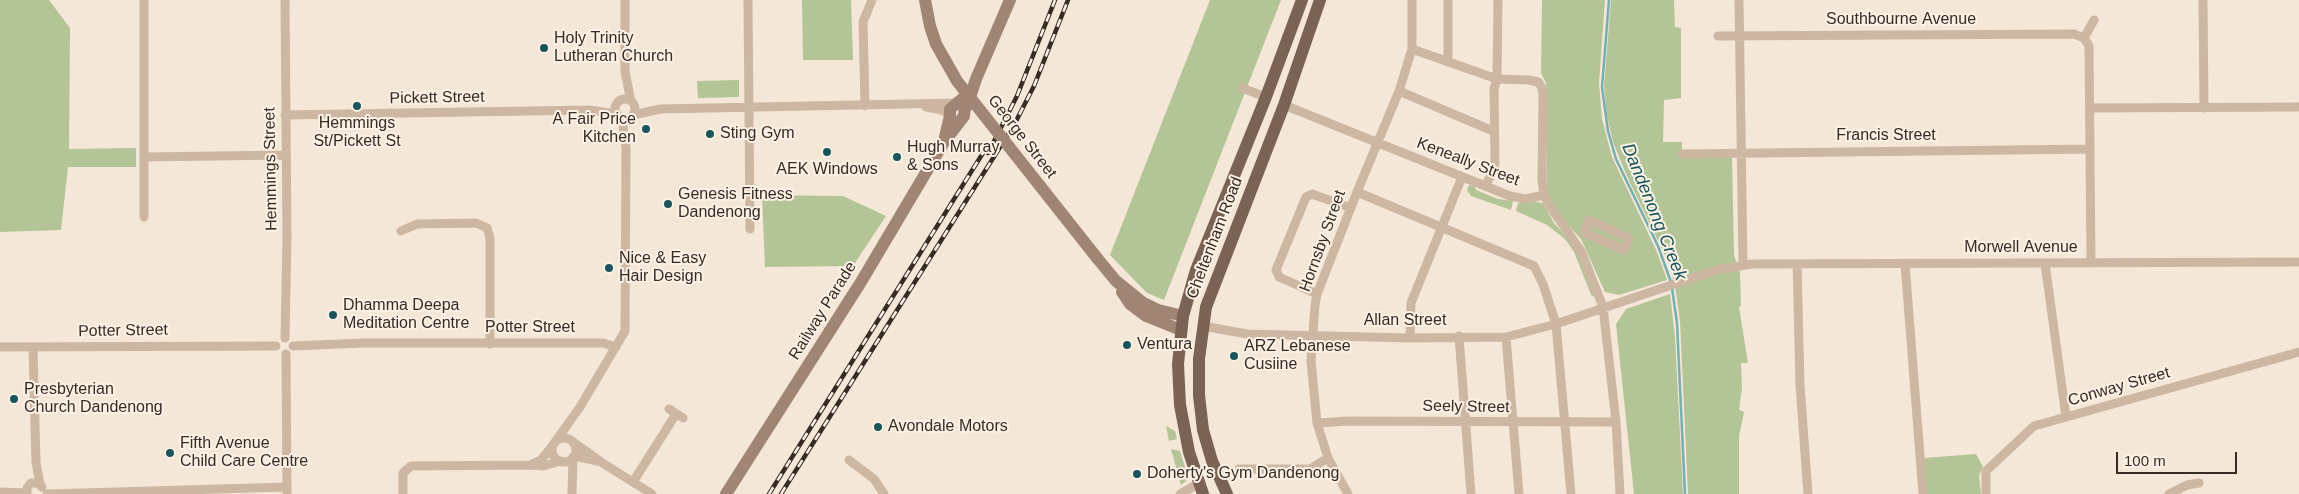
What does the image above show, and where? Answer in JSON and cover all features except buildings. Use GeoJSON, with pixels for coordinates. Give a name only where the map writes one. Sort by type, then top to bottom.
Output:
{"type":"FeatureCollection","features":[{"type":"Feature","properties":{"kind":"main road","name":"George Street"},"geometry":{"type":"LineString","coordinates":[[925,0],[936,44],[957,81],[1116,281],[1127,300],[1136,309],[1158,322],[1181,330]]}},
{"type":"Feature","properties":{"kind":"main road"},"geometry":{"type":"LineString","coordinates":[[976,79],[964,96],[950,109],[950,116],[955,120],[964,116],[976,79],[1010,0]]}},
{"type":"Feature","properties":{"kind":"main road","name":"Cheltenham Road"},"geometry":{"type":"LineString","coordinates":[[1181,330],[1196,270],[1266,97],[1302,0]]}},
{"type":"Feature","properties":{"kind":"main road","name":"Cheltenham Road"},"geometry":{"type":"LineString","coordinates":[[1226,494],[1212,461],[1203,430],[1199,368],[1206,307],[1284,105],[1320,0]]}},
{"type":"Feature","properties":{"kind":"main road"},"geometry":{"type":"LineString","coordinates":[[1266,97],[1284,105]]}},
{"type":"Feature","properties":{"kind":"main road"},"geometry":{"type":"LineString","coordinates":[[956,103],[965,107],[964,116]]}},
{"type":"Feature","properties":{"kind":"main road","name":"Railway Parade"},"geometry":{"type":"LineString","coordinates":[[944,142],[950,116]]}},
{"type":"Feature","properties":{"kind":"main road","name":"Railway Parade"},"geometry":{"type":"LineString","coordinates":[[726,494],[861,282],[944,142],[964,116]]}},
{"type":"Feature","properties":{"kind":"main road","name":"George Street"},"geometry":{"type":"LineString","coordinates":[[1116,281],[1146,304],[1183,316]]}},
{"type":"Feature","properties":{"kind":"main road"},"geometry":{"type":"LineString","coordinates":[[1183,316],[1203,326]]}},
{"type":"Feature","properties":{"kind":"main road"},"geometry":{"type":"LineString","coordinates":[[1201,489],[1186,443],[1180,405],[1178,374],[1181,330],[1203,326]]}},
{"type":"Feature","properties":{"kind":"street"},"geometry":{"type":"LineString","coordinates":[[144,0],[144,217]]}},
{"type":"Feature","properties":{"kind":"street","name":"Hemmings Street"},"geometry":{"type":"LineString","coordinates":[[285,0],[285,338]]}},
{"type":"Feature","properties":{"kind":"street"},"geometry":{"type":"LineString","coordinates":[[625,0],[625,72],[635,109],[626,116]]}},
{"type":"Feature","properties":{"kind":"street"},"geometry":{"type":"LineString","coordinates":[[748,0],[750,229]]}},
{"type":"Feature","properties":{"kind":"street"},"geometry":{"type":"LineString","coordinates":[[865,106],[864,20],[872,0]]}},
{"type":"Feature","properties":{"kind":"street","name":"Hornsby Street"},"geometry":{"type":"LineString","coordinates":[[1348,494],[1328,458],[1317,424],[1312,361],[1317,294],[1378,143],[1412,48],[1412,0]]}},
{"type":"Feature","properties":{"kind":"street"},"geometry":{"type":"LineString","coordinates":[[1448,0],[1448,62]]}},
{"type":"Feature","properties":{"kind":"street"},"geometry":{"type":"LineString","coordinates":[[1485,186],[1494,170],[1493,131],[1494,89],[1497,79],[1498,0]]}},
{"type":"Feature","properties":{"kind":"street"},"geometry":{"type":"LineString","coordinates":[[1739,0],[1743,265]]}},
{"type":"Feature","properties":{"kind":"street"},"geometry":{"type":"LineString","coordinates":[[2203,0],[2204,108]]}},
{"type":"Feature","properties":{"kind":"street"},"geometry":{"type":"LineString","coordinates":[[2091,263],[2089,46],[2084,38],[2094,20]]}},
{"type":"Feature","properties":{"kind":"street","name":"Southbourne Avenue"},"geometry":{"type":"LineString","coordinates":[[1718,36],[2074,34],[2084,38]]}},
{"type":"Feature","properties":{"kind":"street"},"geometry":{"type":"LineString","coordinates":[[1412,48],[1497,79],[1538,82],[1543,94],[1542,180],[1544,195],[1581,251],[1603,307],[1616,422],[1620,494]]}},
{"type":"Feature","properties":{"kind":"street"},"geometry":{"type":"LineString","coordinates":[[530,465],[542,459],[555,443],[580,407],[624,335],[626,324],[626,116],[618,102],[625,72]]}},
{"type":"Feature","properties":{"kind":"street"},"geometry":{"type":"LineString","coordinates":[[1242,88],[1266,97]]}},
{"type":"Feature","properties":{"kind":"street"},"geometry":{"type":"LineString","coordinates":[[1398,91],[1493,131]]}},
{"type":"Feature","properties":{"kind":"street","name":"Pickett Street"},"geometry":{"type":"LineString","coordinates":[[589,110],[625,99],[660,108]]}},
{"type":"Feature","properties":{"kind":"street","name":"Pickett Street"},"geometry":{"type":"LineString","coordinates":[[286,115],[589,110],[626,116],[660,108],[918,106],[944,102],[956,103]]}},
{"type":"Feature","properties":{"kind":"street","name":"Keneally Street"},"geometry":{"type":"LineString","coordinates":[[1284,105],[1517,198],[1544,195]]}},
{"type":"Feature","properties":{"kind":"street","name":"Pickett Street"},"geometry":{"type":"LineString","coordinates":[[918,106],[942,110],[950,116]]}},
{"type":"Feature","properties":{"kind":"street"},"geometry":{"type":"LineString","coordinates":[[2090,108],[2299,107]]}},
{"type":"Feature","properties":{"kind":"street","name":"Francis Street"},"geometry":{"type":"LineString","coordinates":[[1682,154],[2090,149]]}},
{"type":"Feature","properties":{"kind":"street"},"geometry":{"type":"LineString","coordinates":[[145,157],[286,155]]}},
{"type":"Feature","properties":{"kind":"street"},"geometry":{"type":"LineString","coordinates":[[1410,338],[1411,303],[1462,177]]}},
{"type":"Feature","properties":{"kind":"street"},"geometry":{"type":"LineString","coordinates":[[1357,192],[1534,266],[1543,284],[1556,324],[1571,494]]}},
{"type":"Feature","properties":{"kind":"street"},"geometry":{"type":"LineString","coordinates":[[1317,294],[1279,277],[1276,270],[1306,197],[1312,194],[1351,208]]}},
{"type":"Feature","properties":{"kind":"street"},"geometry":{"type":"LineString","coordinates":[[1589,220],[1629,238],[1624,250],[1585,233],[1589,220]]}},
{"type":"Feature","properties":{"kind":"street"},"geometry":{"type":"LineString","coordinates":[[401,231],[417,224],[476,223],[487,228],[490,238],[490,344]]}},
{"type":"Feature","properties":{"kind":"street","name":"Morwell Avenue"},"geometry":{"type":"LineString","coordinates":[[1705,273],[1743,265],[1797,264],[2299,262]]}},
{"type":"Feature","properties":{"kind":"street"},"geometry":{"type":"LineString","coordinates":[[2045,263],[2066,417]]}},
{"type":"Feature","properties":{"kind":"street"},"geometry":{"type":"LineString","coordinates":[[1797,264],[1800,385],[1808,494]]}},
{"type":"Feature","properties":{"kind":"street"},"geometry":{"type":"LineString","coordinates":[[1905,264],[1923,494]]}},
{"type":"Feature","properties":{"kind":"street","name":"Allan Street"},"geometry":{"type":"LineString","coordinates":[[1203,326],[1247,334],[1410,338],[1506,337],[1556,324],[1705,273]]}},
{"type":"Feature","properties":{"kind":"street"},"geometry":{"type":"LineString","coordinates":[[1459,336],[1471,494]]}},
{"type":"Feature","properties":{"kind":"street"},"geometry":{"type":"LineString","coordinates":[[1506,337],[1519,494]]}},
{"type":"Feature","properties":{"kind":"street"},"geometry":{"type":"LineString","coordinates":[[285,338],[290,340],[293,346],[290,352],[286,354],[278,352],[276,346],[278,341],[285,338]]}},
{"type":"Feature","properties":{"kind":"street","name":"Potter Street"},"geometry":{"type":"LineString","coordinates":[[293,346],[603,343],[616,347]]}},
{"type":"Feature","properties":{"kind":"street","name":"Potter Street"},"geometry":{"type":"LineString","coordinates":[[0,347],[276,346]]}},
{"type":"Feature","properties":{"kind":"street"},"geometry":{"type":"LineString","coordinates":[[34,347],[36,463],[43,490]]}},
{"type":"Feature","properties":{"kind":"street","name":"Conway Street"},"geometry":{"type":"LineString","coordinates":[[1986,494],[1986,471],[2034,426],[2299,352]]}},
{"type":"Feature","properties":{"kind":"street"},"geometry":{"type":"LineString","coordinates":[[0,492],[28,490],[34,482],[43,490],[62,492],[287,491],[286,354]]}},
{"type":"Feature","properties":{"kind":"street"},"geometry":{"type":"LineString","coordinates":[[572,491],[576,449],[572,441],[570,427],[580,407]]}},
{"type":"Feature","properties":{"kind":"street"},"geometry":{"type":"LineString","coordinates":[[633,482],[676,414]]}},
{"type":"Feature","properties":{"kind":"street","name":"Seely Street"},"geometry":{"type":"LineString","coordinates":[[1317,424],[1348,421],[1616,422]]}},
{"type":"Feature","properties":{"kind":"street"},"geometry":{"type":"LineString","coordinates":[[572,491],[570,473],[562,461],[553,454],[555,443],[562,438],[572,441],[652,494]]}},
{"type":"Feature","properties":{"kind":"street"},"geometry":{"type":"LineString","coordinates":[[403,494],[403,474],[411,466],[546,466],[574,457],[601,462]]}},
{"type":"Feature","properties":{"kind":"street"},"geometry":{"type":"LineString","coordinates":[[1239,468],[1310,469],[1328,458]]}},
{"type":"Feature","properties":{"kind":"street"},"geometry":{"type":"LineString","coordinates":[[849,460],[874,479],[884,494]]}},
{"type":"Feature","properties":{"kind":"street"},"geometry":{"type":"LineString","coordinates":[[28,490],[36,463]]}},
{"type":"Feature","properties":{"kind":"street"},"geometry":{"type":"LineString","coordinates":[[2169,494],[2186,485],[2199,483]]}},
{"type":"Feature","properties":{"kind":"street"},"geometry":{"type":"LineString","coordinates":[[1180,494],[1201,489]]}},
{"type":"Feature","properties":{"kind":"green space"},"geometry":{"type":"Polygon","coordinates":[[[0,0],[49,0],[70,28],[69,149],[136,148],[136,167],[68,167],[61,230],[0,232],[0,0]]]}},
{"type":"Feature","properties":{"kind":"green space"},"geometry":{"type":"Polygon","coordinates":[[[802,0],[851,0],[853,60],[803,60],[802,0]]]}},
{"type":"Feature","properties":{"kind":"green space"},"geometry":{"type":"Polygon","coordinates":[[[1210,0],[1281,0],[1164,300],[1147,293],[1110,255],[1210,0]]]}},
{"type":"Feature","properties":{"kind":"green space"},"geometry":{"type":"Polygon","coordinates":[[[1542,0],[1605,0],[1599,83],[1602,119],[1612,157],[1657,252],[1667,280],[1619,295],[1605,292],[1581,239],[1559,216],[1547,192],[1546,83],[1541,73],[1542,0]]]}},
{"type":"Feature","properties":{"kind":"green space"},"geometry":{"type":"Polygon","coordinates":[[[1611,0],[1674,0],[1675,27],[1681,28],[1681,98],[1664,100],[1663,142],[1682,142],[1682,157],[1732,155],[1734,255],[1740,273],[1741,306],[1739,307],[1748,363],[1741,363],[1742,388],[1739,410],[1744,412],[1739,436],[1739,494],[1688,494],[1680,321],[1676,292],[1670,266],[1626,174],[1613,142],[1607,116],[1604,86],[1611,0]]]}},
{"type":"Feature","properties":{"kind":"green space"},"geometry":{"type":"Polygon","coordinates":[[[739,80],[739,97],[698,98],[697,81],[739,80]]]}},
{"type":"Feature","properties":{"kind":"green space"},"geometry":{"type":"Polygon","coordinates":[[[1469,185],[1498,199],[1513,201],[1511,210],[1471,196],[1467,190],[1469,185]]]}},
{"type":"Feature","properties":{"kind":"green space"},"geometry":{"type":"Polygon","coordinates":[[[762,195],[843,196],[886,216],[853,266],[765,267],[762,195]]]}},
{"type":"Feature","properties":{"kind":"green space"},"geometry":{"type":"Polygon","coordinates":[[[1518,203],[1543,203],[1554,223],[1578,252],[1595,293],[1592,297],[1574,252],[1565,239],[1547,225],[1516,211],[1518,203]]]}},
{"type":"Feature","properties":{"kind":"green space"},"geometry":{"type":"Polygon","coordinates":[[[1670,294],[1675,337],[1683,494],[1634,494],[1616,324],[1626,309],[1670,294]]]}},
{"type":"Feature","properties":{"kind":"green space"},"geometry":{"type":"Polygon","coordinates":[[[1166,426],[1175,431],[1177,439],[1169,441],[1166,426]]]}},
{"type":"Feature","properties":{"kind":"green space"},"geometry":{"type":"Polygon","coordinates":[[[1171,449],[1180,451],[1187,474],[1186,481],[1181,485],[1171,449]]]}},
{"type":"Feature","properties":{"kind":"green space"},"geometry":{"type":"Polygon","coordinates":[[[1976,454],[1983,467],[1979,476],[1981,494],[1927,494],[1924,458],[1976,454]]]}},
{"type":"Feature","properties":{"kind":"waterway","name":"Dandenong Creek"},"geometry":{"type":"LineString","coordinates":[[1609,0],[1602,87],[1608,131],[1616,159],[1658,246],[1671,282]]}},
{"type":"Feature","properties":{"kind":"waterway","name":"Dandenong Creek"},"geometry":{"type":"LineString","coordinates":[[1672,288],[1677,323],[1685,494]]}},
{"type":"Feature","properties":{"kind":"railway"},"geometry":{"type":"LineString","coordinates":[[988,153],[1017,96],[1055,0]]}},
{"type":"Feature","properties":{"kind":"railway"},"geometry":{"type":"LineString","coordinates":[[781,494],[1014,125],[1034,86],[1068,0]]}},
{"type":"Feature","properties":{"kind":"railway"},"geometry":{"type":"LineString","coordinates":[[769,494],[988,145]]}},
{"type":"Feature","properties":{"kind":"place","name":"Holy Trinity Lutheran Church"},"geometry":{"type":"Point","coordinates":[544,48]}},
{"type":"Feature","properties":{"kind":"place","name":"Hemmings St/Pickett St"},"geometry":{"type":"Point","coordinates":[357,106]}},
{"type":"Feature","properties":{"kind":"place","name":"A Fair Price Kitchen"},"geometry":{"type":"Point","coordinates":[646,129]}},
{"type":"Feature","properties":{"kind":"place","name":"Sting Gym"},"geometry":{"type":"Point","coordinates":[710,134]}},
{"type":"Feature","properties":{"kind":"place","name":"AEK Windows"},"geometry":{"type":"Point","coordinates":[827,152]}},
{"type":"Feature","properties":{"kind":"place","name":"Hugh Murray & Sons"},"geometry":{"type":"Point","coordinates":[897,157]}},
{"type":"Feature","properties":{"kind":"place","name":"Genesis Fitness Dandenong"},"geometry":{"type":"Point","coordinates":[668,204]}},
{"type":"Feature","properties":{"kind":"place","name":"Nice & Easy Hair Design"},"geometry":{"type":"Point","coordinates":[609,268]}},
{"type":"Feature","properties":{"kind":"place","name":"Dhamma Deepa Meditation Centre"},"geometry":{"type":"Point","coordinates":[333,315]}},
{"type":"Feature","properties":{"kind":"place","name":"Ventura"},"geometry":{"type":"Point","coordinates":[1127,345]}},
{"type":"Feature","properties":{"kind":"place","name":"ARZ Lebanese Cusiine"},"geometry":{"type":"Point","coordinates":[1234,356]}},
{"type":"Feature","properties":{"kind":"place","name":"Presbyterian Church Dandenong"},"geometry":{"type":"Point","coordinates":[14,399]}},
{"type":"Feature","properties":{"kind":"place","name":"Avondale Motors"},"geometry":{"type":"Point","coordinates":[878,427]}},
{"type":"Feature","properties":{"kind":"place","name":"Fifth Avenue Child Care Centre"},"geometry":{"type":"Point","coordinates":[170,453]}},
{"type":"Feature","properties":{"kind":"place","name":"Doherty's Gym Dandenong"},"geometry":{"type":"Point","coordinates":[1137,474]}}]}
